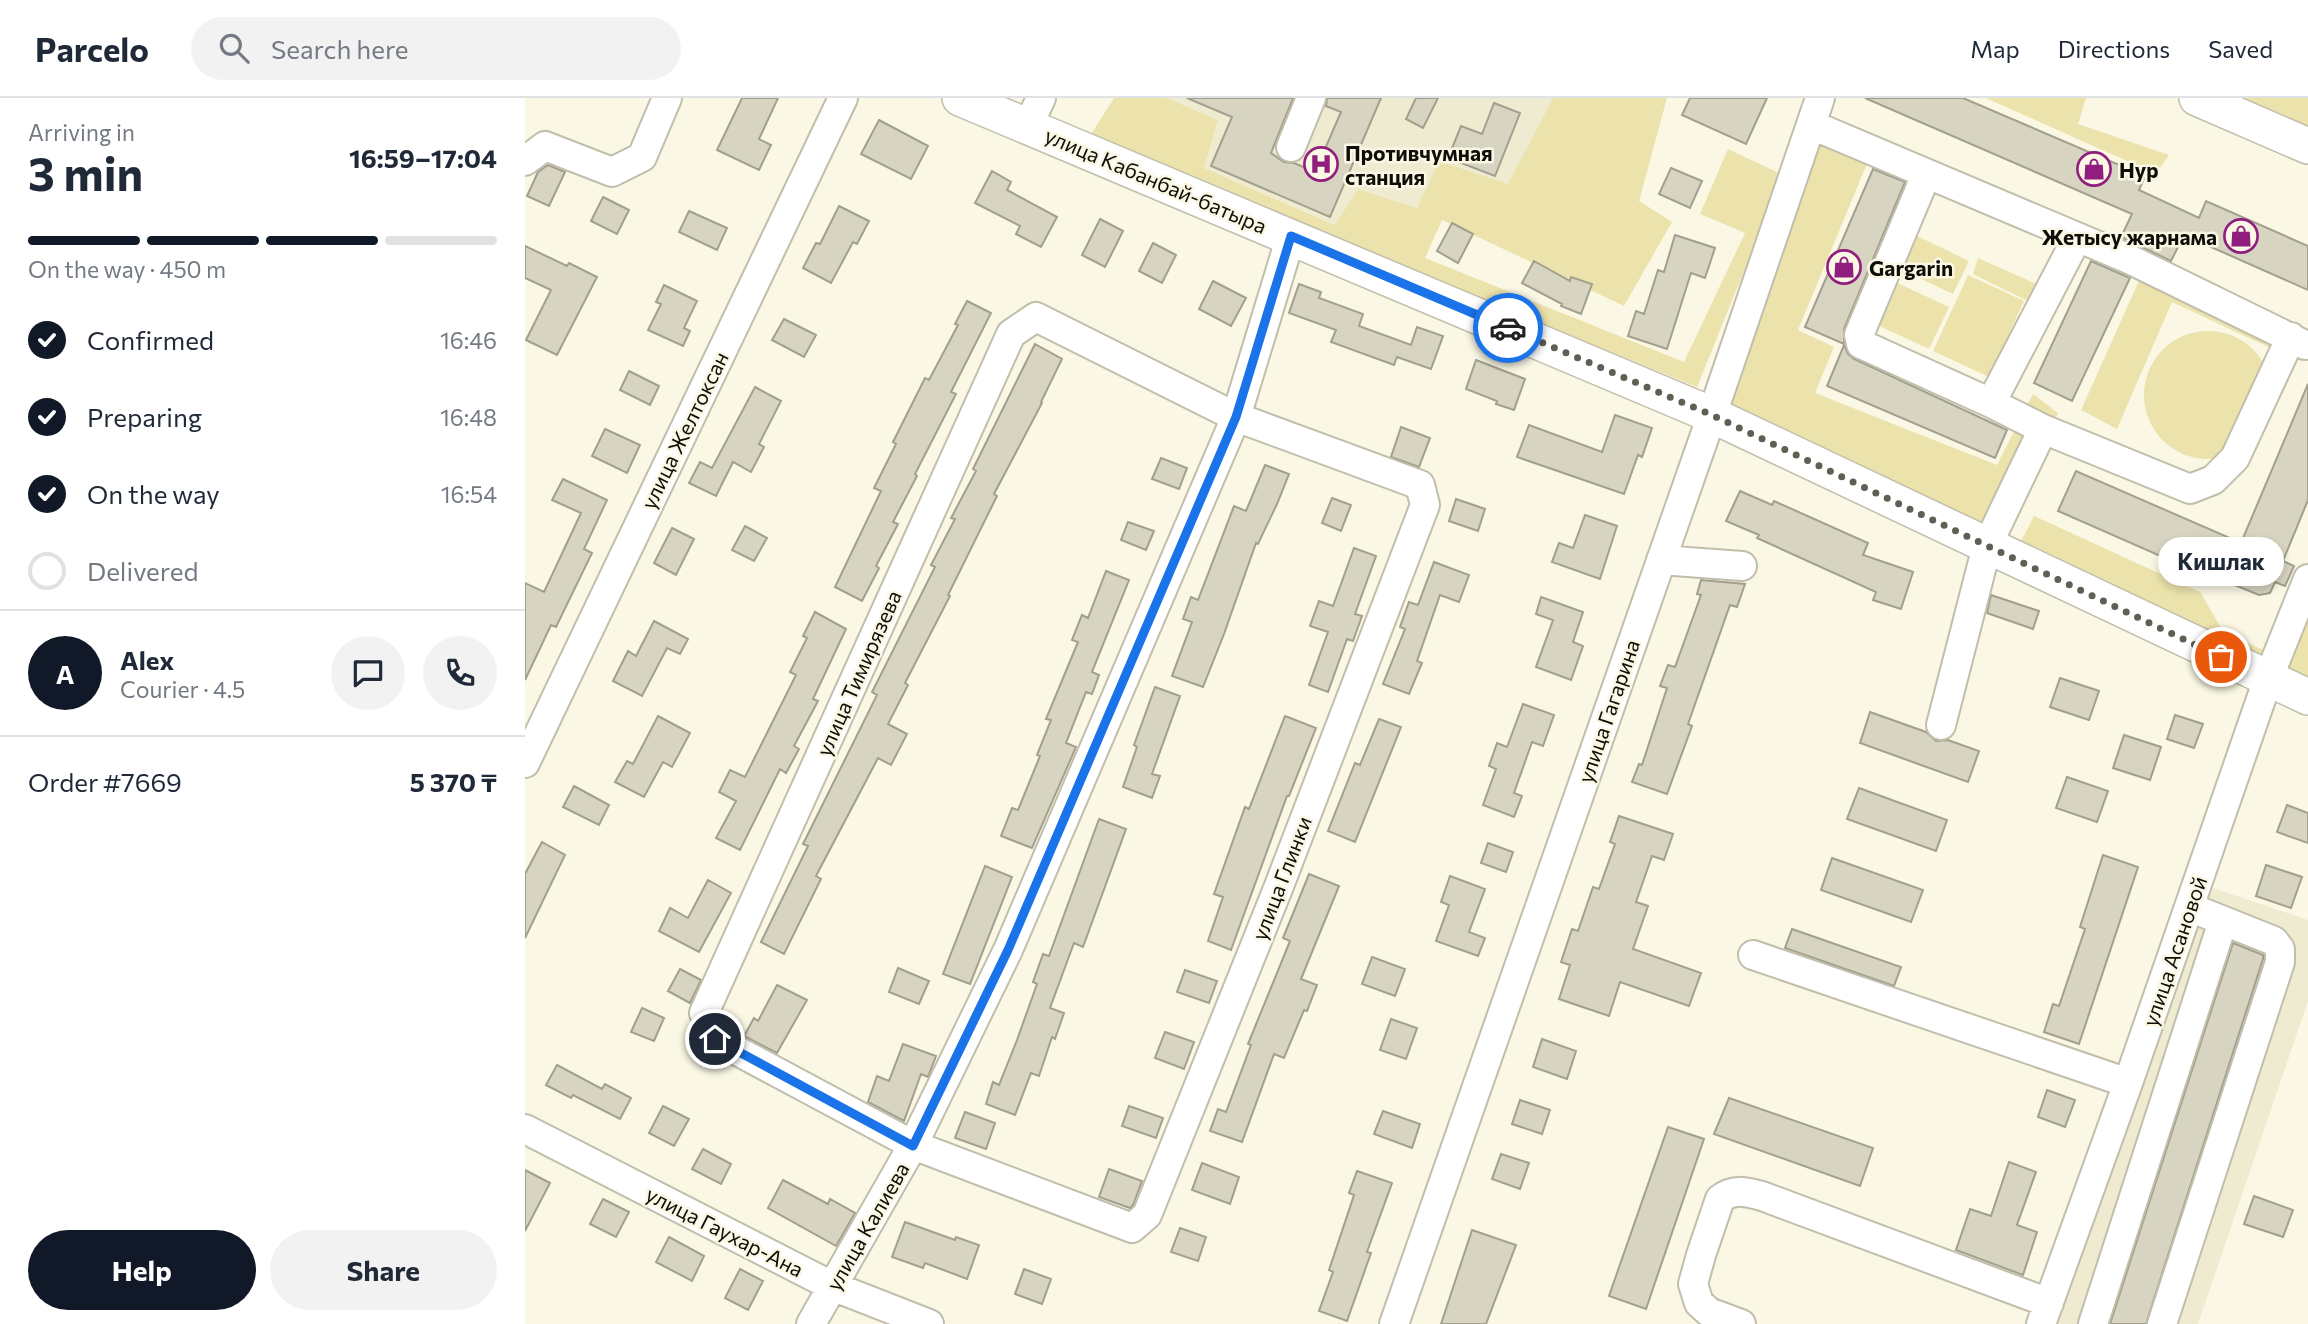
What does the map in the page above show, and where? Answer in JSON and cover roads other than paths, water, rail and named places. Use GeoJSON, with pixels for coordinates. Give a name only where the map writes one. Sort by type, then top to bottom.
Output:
{"type":"FeatureCollection","features":[{"type":"Feature","properties":{"kind":"main road","name":"улица Кабанбай-батыра"},"geometry":{"type":"LineString","coordinates":[[960,98],[1035,112],[1291,236],[1712,415],[2308,697]]}},
{"type":"Feature","properties":{"kind":"main road"},"geometry":{"type":"LineString","coordinates":[[2199,98],[2308,146]]}},
{"type":"Feature","properties":{"kind":"street"},"geometry":{"type":"LineString","coordinates":[[525,161],[545,146],[612,172],[642,157],[667,98]]}},
{"type":"Feature","properties":{"kind":"street","name":"улица Желтоксан"},"geometry":{"type":"LineString","coordinates":[[525,763],[843,98]]}},
{"type":"Feature","properties":{"kind":"street"},"geometry":{"type":"LineString","coordinates":[[1291,147],[1311,98]]}},
{"type":"Feature","properties":{"kind":"street"},"geometry":{"type":"LineString","coordinates":[[1816,111],[1926,175],[2129,259],[2299,342],[2235,458],[2214,480],[2190,489],[2043,429],[1861,344],[1859,335],[1926,175]]}},
{"type":"Feature","properties":{"kind":"street","name":"улица Гагарина"},"geometry":{"type":"LineString","coordinates":[[1394,1324],[1816,111]]}},
{"type":"Feature","properties":{"kind":"street","name":"улица Калиева"},"geometry":{"type":"LineString","coordinates":[[811,1324],[913,1146],[1008,950],[1236,417],[1291,236]]}},
{"type":"Feature","properties":{"kind":"street"},"geometry":{"type":"LineString","coordinates":[[1991,403],[2077,237]]}},
{"type":"Feature","properties":{"kind":"street","name":"улица Тимирязева"},"geometry":{"type":"LineString","coordinates":[[913,1146],[715,1039],[704,1013],[1011,334],[1036,317],[1236,417]]}},
{"type":"Feature","properties":{"kind":"street","name":"улица Глинки"},"geometry":{"type":"LineString","coordinates":[[913,1146],[1132,1228],[1147,1215],[1279,886],[1425,505],[1420,485],[1236,417]]}},
{"type":"Feature","properties":{"kind":"street"},"geometry":{"type":"LineString","coordinates":[[1941,725],[1987,546],[2043,429]]}},
{"type":"Feature","properties":{"kind":"street"},"geometry":{"type":"LineString","coordinates":[[1661,560],[1742,566]]}},
{"type":"Feature","properties":{"kind":"street","name":"улица Асановой"},"geometry":{"type":"LineString","coordinates":[[2045,1313],[2268,679],[2308,579]]}},
{"type":"Feature","properties":{"kind":"street"},"geometry":{"type":"LineString","coordinates":[[2162,1324],[2280,962],[2280,949],[2274,941],[2189,907]]}},
{"type":"Feature","properties":{"kind":"street"},"geometry":{"type":"LineString","coordinates":[[2093,1324],[2223,921]]}},
{"type":"Feature","properties":{"kind":"street"},"geometry":{"type":"LineString","coordinates":[[1753,955],[2128,1083]]}},
{"type":"Feature","properties":{"kind":"street","name":"улица Гаухар-Ана"},"geometry":{"type":"LineString","coordinates":[[525,1129],[832,1286],[929,1324]]}},
{"type":"Feature","properties":{"kind":"street"},"geometry":{"type":"LineString","coordinates":[[1741,1324],[1709,1312],[1699,1303],[1693,1284],[1700,1255],[1720,1199],[1738,1190],[1762,1196],[2045,1313]]}},
{"type":"Feature","properties":{"kind":"place","name":"Противчумная станция"},"geometry":{"type":"Point","coordinates":[1321,164]}},
{"type":"Feature","properties":{"kind":"place","name":"Нур"},"geometry":{"type":"Point","coordinates":[2094,169]}},
{"type":"Feature","properties":{"kind":"place","name":"Жетысу жарнама"},"geometry":{"type":"Point","coordinates":[2241,236]}},
{"type":"Feature","properties":{"kind":"place","name":"Gargarin"},"geometry":{"type":"Point","coordinates":[1844,267]}},
{"type":"Feature","properties":{"kind":"place","name":"Кишлак"},"geometry":{"type":"Point","coordinates":[2221,657]}}]}
